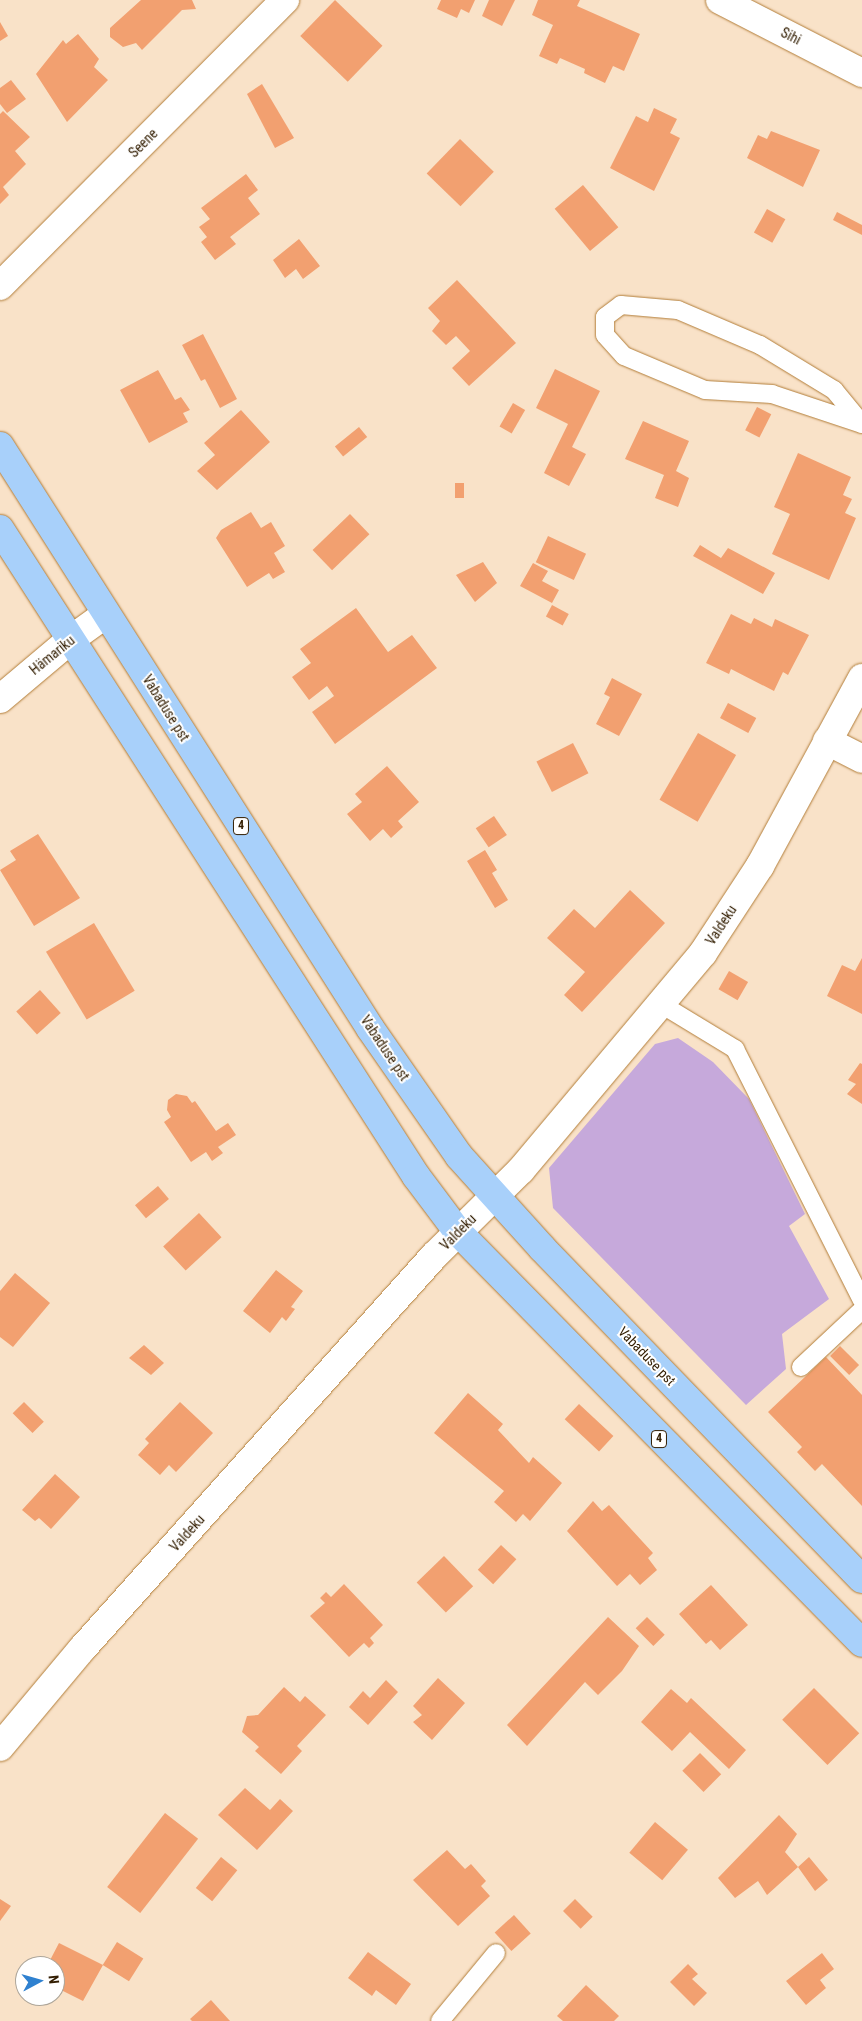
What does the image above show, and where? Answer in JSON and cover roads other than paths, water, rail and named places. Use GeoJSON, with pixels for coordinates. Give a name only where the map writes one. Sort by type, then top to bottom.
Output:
{"type":"FeatureCollection","features":[{"type":"Feature","properties":{"kind":"highway","name":"Vabaduse pst"},"geometry":{"type":"LineString","coordinates":[[0,446],[370,1028],[459,1156],[495,1197],[862,1579]]}},
{"type":"Feature","properties":{"kind":"highway","name":"4"},"geometry":{"type":"LineString","coordinates":[[0,529],[416,1176],[458,1232],[862,1644]]}},
{"type":"Feature","properties":{"kind":"street","name":"Seene"},"geometry":{"type":"LineString","coordinates":[[0,286],[285,0]]}},
{"type":"Feature","properties":{"kind":"street","name":"Sihi"},"geometry":{"type":"LineString","coordinates":[[720,0],[862,73]]}},
{"type":"Feature","properties":{"kind":"street","name":"Hämariku"},"geometry":{"type":"LineString","coordinates":[[0,699],[70,640],[106,614]]}},
{"type":"Feature","properties":{"kind":"street","name":"Valdeku"},"geometry":{"type":"LineString","coordinates":[[0,1747],[82,1649],[458,1232],[495,1197],[703,953],[760,866],[862,678]]}},
{"type":"Feature","properties":{"kind":"street"},"geometry":{"type":"LineString","coordinates":[[827,741],[862,759]]}},
{"type":"Feature","properties":{"kind":"lane"},"geometry":{"type":"LineString","coordinates":[[621,305],[678,310],[760,345],[834,390],[862,424],[772,394],[705,390],[624,356],[605,335],[605,318],[621,305]]}},
{"type":"Feature","properties":{"kind":"lane"},"geometry":{"type":"LineString","coordinates":[[661,1004],[735,1049],[862,1300]]}},
{"type":"Feature","properties":{"kind":"lane"},"geometry":{"type":"LineString","coordinates":[[802,1367],[862,1310]]}},
{"type":"Feature","properties":{"kind":"lane"},"geometry":{"type":"LineString","coordinates":[[440,2021],[496,1954]]}}]}
